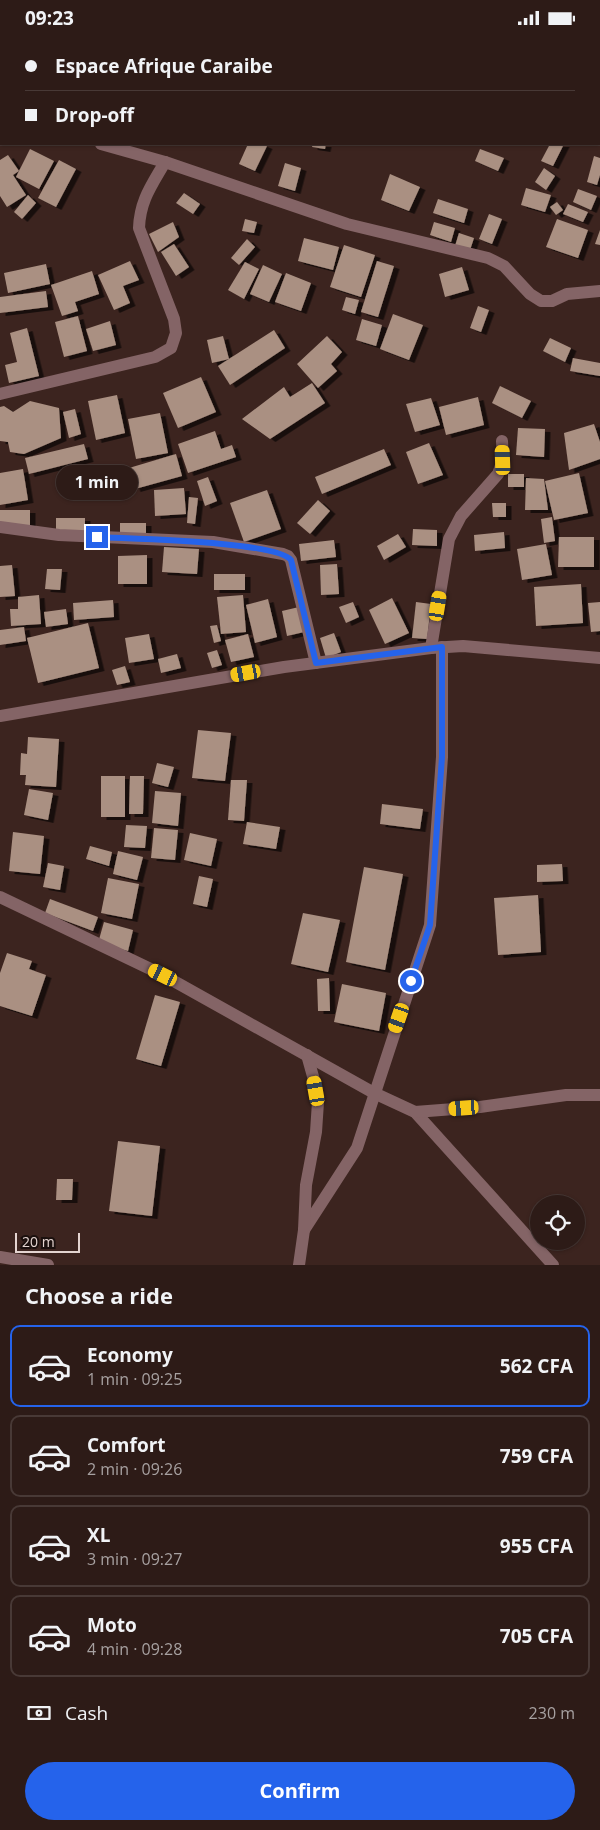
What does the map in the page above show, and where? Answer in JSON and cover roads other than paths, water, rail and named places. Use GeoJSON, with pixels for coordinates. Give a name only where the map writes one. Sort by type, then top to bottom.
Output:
{"type":"FeatureCollection","features":[{"type":"Feature","properties":{"kind":"street"},"geometry":{"type":"LineString","coordinates":[[106,145],[165,162],[348,224],[488,258],[504,265],[530,294],[541,301],[552,301],[567,294],[600,291]]}},
{"type":"Feature","properties":{"kind":"street"},"geometry":{"type":"LineString","coordinates":[[0,394],[155,357],[172,348],[176,333],[174,319],[139,228],[140,212],[146,195],[165,162]]}},
{"type":"Feature","properties":{"kind":"street"},"geometry":{"type":"LineString","coordinates":[[304,1230],[357,1148],[430,925],[442,757],[436,647],[449,539],[461,516],[498,474],[503,460],[502,441]]}},
{"type":"Feature","properties":{"kind":"street"},"geometry":{"type":"LineString","coordinates":[[0,527],[59,535],[213,542],[288,556],[291,560],[316,663]]}},
{"type":"Feature","properties":{"kind":"street"},"geometry":{"type":"LineString","coordinates":[[0,716],[316,663],[436,647],[463,646],[509,649],[600,658]]}},
{"type":"Feature","properties":{"kind":"street"},"geometry":{"type":"LineString","coordinates":[[0,897],[163,975],[374,1093],[415,1112],[553,1265]]}},
{"type":"Feature","properties":{"kind":"street"},"geometry":{"type":"LineString","coordinates":[[299,1265],[304,1230],[306,1185],[316,1132],[318,1102],[307,1055]]}},
{"type":"Feature","properties":{"kind":"street"},"geometry":{"type":"LineString","coordinates":[[415,1112],[480,1107],[566,1095],[600,1095]]}},
{"type":"Feature","properties":{"kind":"street"},"geometry":{"type":"LineString","coordinates":[[0,1257],[48,1265]]}}]}
